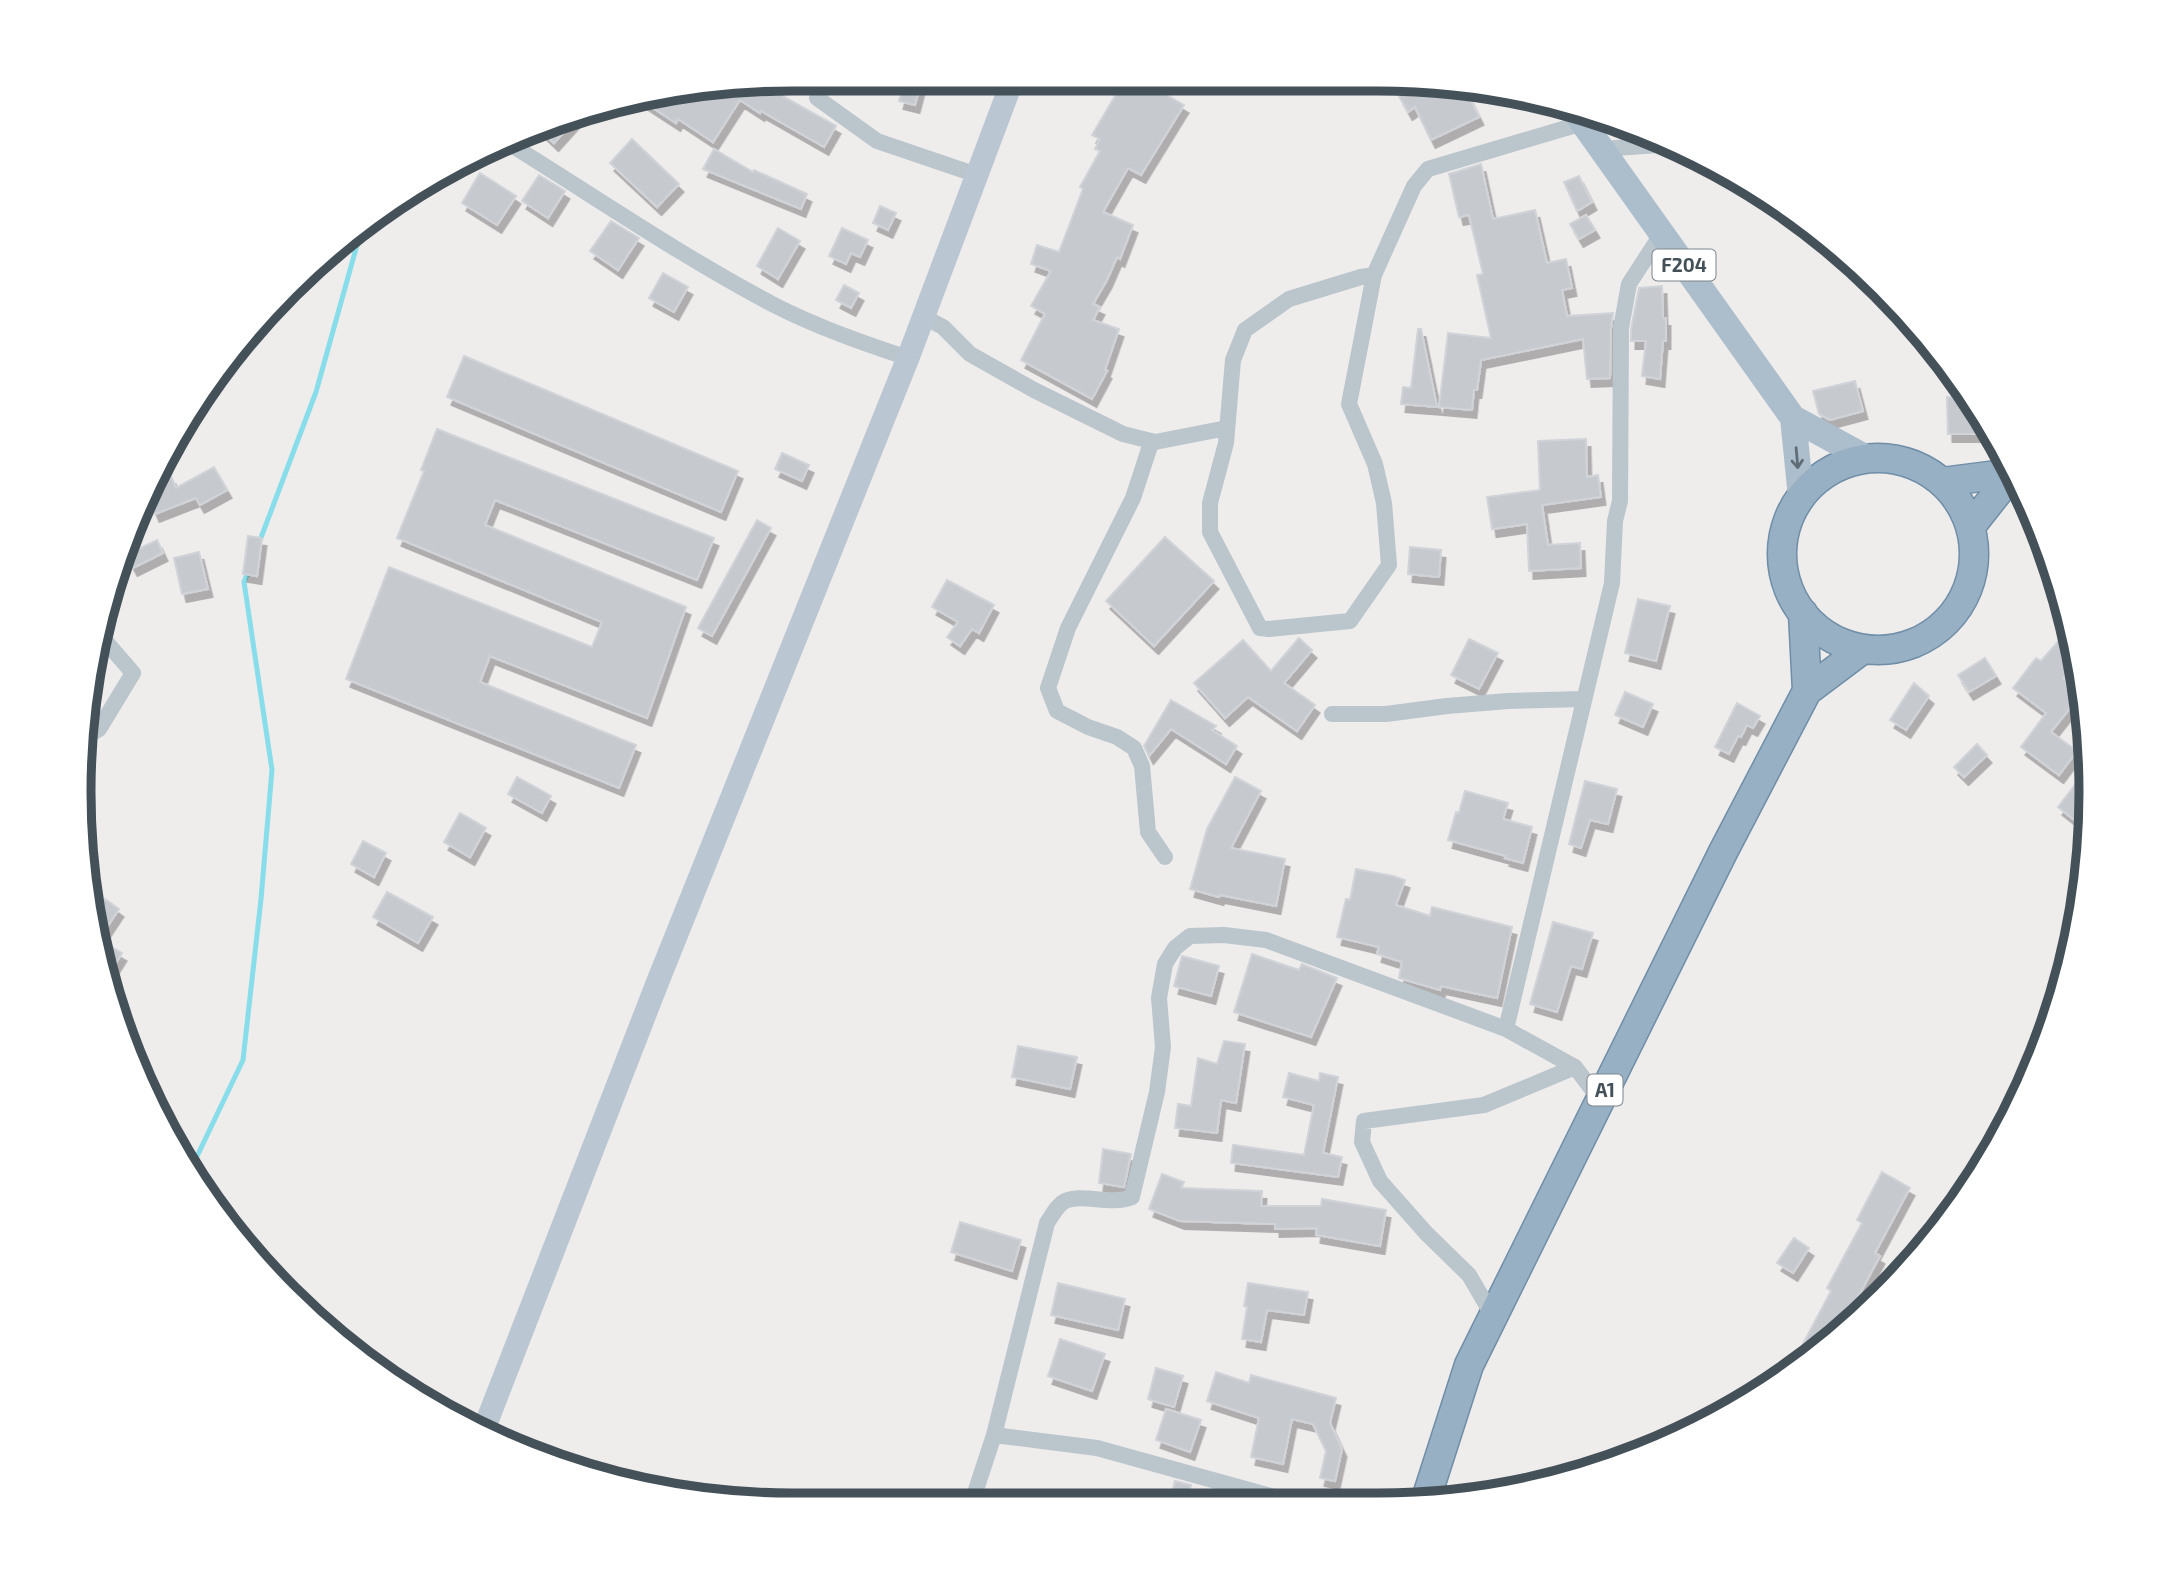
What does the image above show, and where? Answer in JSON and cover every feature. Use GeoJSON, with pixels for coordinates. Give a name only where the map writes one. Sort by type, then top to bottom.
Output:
{"type":"FeatureCollection","features":[{"type":"Feature","properties":{"kind":"highway"},"geometry":{"type":"LineString","coordinates":[[1861,456],[1881,456],[1912,464],[1942,482],[1954,495],[1970,526],[1975,561],[1965,596],[1945,624],[1931,635],[1907,646],[1880,650],[1845,644],[1815,626],[1793,598],[1786,582],[1782,546],[1791,512],[1812,484],[1826,473],[1861,456]]}},
{"type":"Feature","properties":{"kind":"highway"},"geometry":{"type":"LineString","coordinates":[[1942,482],[2003,474]]}},
{"type":"Feature","properties":{"kind":"highway"},"geometry":{"type":"LineString","coordinates":[[1970,526],[2006,480]]}},
{"type":"Feature","properties":{"kind":"highway"},"geometry":{"type":"LineString","coordinates":[[1803,613],[1807,691]]}},
{"type":"Feature","properties":{"kind":"highway","name":"A1"},"geometry":{"type":"LineString","coordinates":[[1429,1491],[1469,1366],[1723,852],[1807,691],[1863,649]]}},
{"type":"Feature","properties":{"kind":"main road"},"geometry":{"type":"LineString","coordinates":[[486,1423],[658,981],[908,358],[1008,91]]}},
{"type":"Feature","properties":{"kind":"main road","name":"F204"},"geometry":{"type":"LineString","coordinates":[[1582,122],[1793,418],[1861,456]]}},
{"type":"Feature","properties":{"kind":"main road","name":"F204"},"geometry":{"type":"LineString","coordinates":[[1793,418],[1801,497]]}},
{"type":"Feature","properties":{"kind":"street"},"geometry":{"type":"LineString","coordinates":[[817,98],[877,141],[977,175]]}},
{"type":"Feature","properties":{"kind":"street"},"geometry":{"type":"LineString","coordinates":[[1374,275],[1289,299],[1245,330],[1233,360],[1226,443],[1210,503],[1210,532],[1260,628],[1350,621],[1389,565],[1384,503],[1375,464],[1349,404],[1374,275],[1414,186],[1428,169],[1573,119]]}},
{"type":"Feature","properties":{"kind":"street"},"geometry":{"type":"LineString","coordinates":[[1601,149],[1650,146]]}},
{"type":"Feature","properties":{"kind":"street"},"geometry":{"type":"LineString","coordinates":[[516,148],[689,258],[776,306],[856,341],[908,358]]}},
{"type":"Feature","properties":{"kind":"street"},"geometry":{"type":"LineString","coordinates":[[1506,1029],[1612,583],[1615,521],[1620,501],[1621,328],[1629,284],[1661,233]]}},
{"type":"Feature","properties":{"kind":"street"},"geometry":{"type":"LineString","coordinates":[[924,317],[943,327],[970,354],[1034,390],[1123,433],[1155,442],[1227,428]]}},
{"type":"Feature","properties":{"kind":"street"},"geometry":{"type":"LineString","coordinates":[[1155,442],[1150,446],[1133,498],[1068,628],[1048,688],[1057,711],[1088,727],[1117,737],[1135,748],[1142,766],[1148,832],[1165,857]]}},
{"type":"Feature","properties":{"kind":"street"},"geometry":{"type":"LineString","coordinates":[[94,732],[99,729],[133,673],[107,643]]}},
{"type":"Feature","properties":{"kind":"street"},"geometry":{"type":"LineString","coordinates":[[1332,714],[1386,714],[1508,701],[1584,699]]}},
{"type":"Feature","properties":{"kind":"street"},"geometry":{"type":"LineString","coordinates":[[975,1493],[994,1435],[1048,1222],[1059,1206],[1067,1200],[1117,1201],[1132,1197],[1157,1092],[1163,1046],[1161,981],[1175,948],[1190,936],[1224,935],[1266,940],[1506,1029],[1574,1067],[1600,1100]]}},
{"type":"Feature","properties":{"kind":"street"},"geometry":{"type":"LineString","coordinates":[[1493,1316],[1469,1275],[1426,1233],[1380,1181],[1362,1142],[1364,1121],[1484,1105],[1574,1067]]}},
{"type":"Feature","properties":{"kind":"street"},"geometry":{"type":"LineString","coordinates":[[994,1435],[1097,1448],[1260,1493]]}},
{"type":"Feature","properties":{"kind":"building"},"geometry":{"type":"Polygon","coordinates":[[[902,91],[919,91],[915,105],[899,101],[902,91]]]}},
{"type":"Feature","properties":{"kind":"building"},"geometry":{"type":"Polygon","coordinates":[[[1118,91],[1160,91],[1184,105],[1141,175],[1128,168],[1103,212],[1133,225],[1120,259],[1117,257],[1093,304],[1100,307],[1093,320],[1119,329],[1105,370],[1107,371],[1092,399],[1021,360],[1045,314],[1031,306],[1051,271],[1031,264],[1037,245],[1059,252],[1083,189],[1080,187],[1100,151],[1095,149],[1100,139],[1092,135],[1118,91]]]}},
{"type":"Feature","properties":{"kind":"building"},"geometry":{"type":"Polygon","coordinates":[[[775,92],[836,126],[824,147],[740,100],[713,142],[678,119],[676,123],[649,105],[701,97],[775,92]]]}},
{"type":"Feature","properties":{"kind":"building"},"geometry":{"type":"Polygon","coordinates":[[[1405,92],[1469,97],[1479,117],[1431,140],[1415,107],[1408,112],[1399,96],[1405,92]]]}},
{"type":"Feature","properties":{"kind":"building"},"geometry":{"type":"Polygon","coordinates":[[[568,128],[554,143],[546,136],[568,128]]]}},
{"type":"Feature","properties":{"kind":"building"},"geometry":{"type":"Polygon","coordinates":[[[632,139],[679,184],[657,207],[610,163],[632,139]]]}},
{"type":"Feature","properties":{"kind":"building"},"geometry":{"type":"Polygon","coordinates":[[[714,149],[753,172],[754,170],[807,194],[801,209],[703,169],[714,149]]]}},
{"type":"Feature","properties":{"kind":"building"},"geometry":{"type":"Polygon","coordinates":[[[1481,164],[1493,219],[1535,210],[1547,263],[1566,259],[1572,288],[1562,290],[1567,316],[1613,313],[1610,378],[1587,379],[1583,339],[1481,360],[1472,410],[1439,407],[1448,333],[1491,338],[1477,275],[1483,274],[1469,215],[1459,217],[1449,174],[1481,164]]]}},
{"type":"Feature","properties":{"kind":"building"},"geometry":{"type":"Polygon","coordinates":[[[480,173],[516,196],[497,225],[462,203],[480,173]]]}},
{"type":"Feature","properties":{"kind":"building"},"geometry":{"type":"Polygon","coordinates":[[[539,175],[565,191],[548,218],[522,201],[539,175]]]}},
{"type":"Feature","properties":{"kind":"building"},"geometry":{"type":"Polygon","coordinates":[[[1579,176],[1592,202],[1577,211],[1564,182],[1579,176]]]}},
{"type":"Feature","properties":{"kind":"building"},"geometry":{"type":"Polygon","coordinates":[[[880,206],[896,213],[888,230],[873,223],[880,206]]]}},
{"type":"Feature","properties":{"kind":"building"},"geometry":{"type":"Polygon","coordinates":[[[1586,215],[1595,230],[1579,239],[1570,224],[1586,215]]]}},
{"type":"Feature","properties":{"kind":"building"},"geometry":{"type":"Polygon","coordinates":[[[611,221],[639,238],[618,270],[590,251],[611,221]]]}},
{"type":"Feature","properties":{"kind":"building"},"geometry":{"type":"Polygon","coordinates":[[[778,228],[800,241],[778,279],[757,266],[778,228]]]}},
{"type":"Feature","properties":{"kind":"building"},"geometry":{"type":"Polygon","coordinates":[[[842,228],[868,240],[860,257],[851,253],[846,264],[829,256],[842,228]]]}},
{"type":"Feature","properties":{"kind":"building"},"geometry":{"type":"Polygon","coordinates":[[[663,273],[688,287],[674,312],[649,298],[663,273]]]}},
{"type":"Feature","properties":{"kind":"building"},"geometry":{"type":"Polygon","coordinates":[[[844,285],[859,293],[851,308],[836,300],[844,285]]]}},
{"type":"Feature","properties":{"kind":"building"},"geometry":{"type":"Polygon","coordinates":[[[1662,286],[1666,341],[1663,341],[1660,379],[1642,376],[1646,341],[1631,341],[1631,329],[1639,288],[1662,286]]]}},
{"type":"Feature","properties":{"kind":"building"},"geometry":{"type":"Polygon","coordinates":[[[1418,329],[1421,329],[1437,407],[1401,404],[1403,387],[1411,388],[1418,329]]]}},
{"type":"Feature","properties":{"kind":"building"},"geometry":{"type":"Polygon","coordinates":[[[464,356],[738,471],[721,512],[447,397],[464,356]]]}},
{"type":"Feature","properties":{"kind":"building"},"geometry":{"type":"Polygon","coordinates":[[[1855,381],[1863,411],[1830,420],[1819,414],[1813,391],[1855,381]]]}},
{"type":"Feature","properties":{"kind":"building"},"geometry":{"type":"Polygon","coordinates":[[[1947,397],[1957,397],[1979,434],[1948,434],[1947,397]]]}},
{"type":"Feature","properties":{"kind":"building"},"geometry":{"type":"Polygon","coordinates":[[[437,429],[714,538],[697,580],[495,500],[485,525],[686,607],[647,718],[490,656],[480,682],[636,745],[619,788],[346,679],[389,567],[592,647],[602,622],[397,538],[424,471],[421,470],[437,429]]]}},
{"type":"Feature","properties":{"kind":"building"},"geometry":{"type":"Polygon","coordinates":[[[1586,439],[1587,477],[1598,475],[1601,497],[1542,505],[1548,545],[1580,543],[1581,568],[1529,571],[1527,524],[1492,529],[1487,497],[1540,490],[1538,441],[1586,439]]]}},
{"type":"Feature","properties":{"kind":"building"},"geometry":{"type":"Polygon","coordinates":[[[782,453],[809,465],[802,481],[775,469],[782,453]]]}},
{"type":"Feature","properties":{"kind":"building"},"geometry":{"type":"Polygon","coordinates":[[[214,467],[227,490],[200,505],[196,498],[155,514],[152,506],[165,478],[171,476],[176,488],[214,467]]]}},
{"type":"Feature","properties":{"kind":"building"},"geometry":{"type":"Polygon","coordinates":[[[757,520],[771,528],[712,636],[698,628],[757,520]]]}},
{"type":"Feature","properties":{"kind":"building"},"geometry":{"type":"Polygon","coordinates":[[[248,536],[262,538],[257,576],[243,574],[248,536]]]}},
{"type":"Feature","properties":{"kind":"building"},"geometry":{"type":"Polygon","coordinates":[[[1165,537],[1214,581],[1154,646],[1106,601],[1165,537]]]}},
{"type":"Feature","properties":{"kind":"building"},"geometry":{"type":"Polygon","coordinates":[[[157,540],[163,553],[133,568],[130,562],[134,551],[157,540]]]}},
{"type":"Feature","properties":{"kind":"building"},"geometry":{"type":"Polygon","coordinates":[[[1410,547],[1441,550],[1439,577],[1408,574],[1410,547]]]}},
{"type":"Feature","properties":{"kind":"building"},"geometry":{"type":"Polygon","coordinates":[[[199,552],[208,589],[182,594],[174,558],[199,552]]]}},
{"type":"Feature","properties":{"kind":"building"},"geometry":{"type":"Polygon","coordinates":[[[947,580],[994,605],[979,633],[972,629],[960,646],[947,637],[958,622],[932,607],[947,580]]]}},
{"type":"Feature","properties":{"kind":"building"},"geometry":{"type":"Polygon","coordinates":[[[1638,599],[1670,606],[1656,661],[1625,653],[1638,599]]]}},
{"type":"Feature","properties":{"kind":"building"},"geometry":{"type":"Polygon","coordinates":[[[2062,637],[2069,672],[2063,678],[2070,684],[2073,704],[2051,732],[2077,751],[2059,775],[2021,747],[2046,713],[2013,688],[2036,658],[2041,661],[2062,637]]]}},
{"type":"Feature","properties":{"kind":"building"},"geometry":{"type":"Polygon","coordinates":[[[1299,638],[1312,650],[1284,683],[1315,705],[1297,731],[1248,697],[1225,718],[1194,683],[1243,640],[1271,671],[1299,638]]]}},
{"type":"Feature","properties":{"kind":"building"},"geometry":{"type":"Polygon","coordinates":[[[1469,639],[1498,653],[1479,689],[1451,675],[1469,639]]]}},
{"type":"Feature","properties":{"kind":"building"},"geometry":{"type":"Polygon","coordinates":[[[1985,658],[1996,676],[1969,692],[1958,675],[1985,658]]]}},
{"type":"Feature","properties":{"kind":"building"},"geometry":{"type":"Polygon","coordinates":[[[1914,683],[1929,696],[1906,730],[1890,720],[1914,683]]]}},
{"type":"Feature","properties":{"kind":"building"},"geometry":{"type":"Polygon","coordinates":[[[1625,692],[1653,704],[1643,727],[1615,715],[1625,692]]]}},
{"type":"Feature","properties":{"kind":"building"},"geometry":{"type":"Polygon","coordinates":[[[1171,700],[1216,726],[1212,730],[1237,746],[1226,764],[1171,729],[1149,756],[1144,746],[1171,700]]]}},
{"type":"Feature","properties":{"kind":"building"},"geometry":{"type":"Polygon","coordinates":[[[1737,703],[1760,716],[1753,728],[1747,725],[1741,737],[1738,736],[1729,754],[1715,747],[1737,703]]]}},
{"type":"Feature","properties":{"kind":"building"},"geometry":{"type":"Polygon","coordinates":[[[1977,744],[1987,755],[1964,777],[1954,767],[1977,744]]]}},
{"type":"Feature","properties":{"kind":"building"},"geometry":{"type":"Polygon","coordinates":[[[517,777],[551,796],[542,813],[508,794],[517,777]]]}},
{"type":"Feature","properties":{"kind":"building"},"geometry":{"type":"Polygon","coordinates":[[[1235,777],[1261,791],[1231,848],[1285,859],[1276,906],[1220,895],[1219,897],[1190,889],[1207,829],[1235,777]]]}},
{"type":"Feature","properties":{"kind":"building"},"geometry":{"type":"Polygon","coordinates":[[[2078,780],[2078,821],[2058,807],[2078,780]]]}},
{"type":"Feature","properties":{"kind":"building"},"geometry":{"type":"Polygon","coordinates":[[[1585,781],[1617,789],[1608,824],[1590,820],[1581,848],[1569,844],[1585,781]]]}},
{"type":"Feature","properties":{"kind":"building"},"geometry":{"type":"Polygon","coordinates":[[[1465,791],[1508,803],[1503,819],[1532,827],[1523,863],[1448,840],[1465,791]]]}},
{"type":"Feature","properties":{"kind":"building"},"geometry":{"type":"Polygon","coordinates":[[[460,813],[486,828],[470,857],[444,842],[460,813]]]}},
{"type":"Feature","properties":{"kind":"building"},"geometry":{"type":"Polygon","coordinates":[[[363,841],[386,853],[374,877],[351,864],[363,841]]]}},
{"type":"Feature","properties":{"kind":"building"},"geometry":{"type":"Polygon","coordinates":[[[1356,869],[1405,880],[1396,905],[1430,916],[1432,907],[1512,927],[1497,998],[1441,986],[1440,990],[1399,978],[1402,962],[1377,954],[1379,947],[1337,937],[1346,899],[1350,900],[1356,869]]]}},
{"type":"Feature","properties":{"kind":"building"},"geometry":{"type":"Polygon","coordinates":[[[387,892],[433,917],[418,943],[373,917],[387,892]]]}},
{"type":"Feature","properties":{"kind":"building"},"geometry":{"type":"Polygon","coordinates":[[[105,899],[119,909],[104,931],[104,929],[100,906],[105,899]]]}},
{"type":"Feature","properties":{"kind":"building"},"geometry":{"type":"Polygon","coordinates":[[[1553,922],[1593,933],[1582,969],[1571,966],[1557,1012],[1530,1004],[1553,922]]]}},
{"type":"Feature","properties":{"kind":"building"},"geometry":{"type":"Polygon","coordinates":[[[108,945],[122,953],[113,967],[108,945]]]}},
{"type":"Feature","properties":{"kind":"building"},"geometry":{"type":"Polygon","coordinates":[[[1252,954],[1299,970],[1302,964],[1337,978],[1311,1037],[1234,1012],[1252,954]]]}},
{"type":"Feature","properties":{"kind":"building"},"geometry":{"type":"Polygon","coordinates":[[[1182,956],[1219,966],[1211,996],[1174,986],[1182,956]]]}},
{"type":"Feature","properties":{"kind":"building"},"geometry":{"type":"Polygon","coordinates":[[[1224,1041],[1245,1044],[1236,1103],[1221,1100],[1217,1133],[1175,1128],[1178,1104],[1191,1106],[1198,1058],[1217,1064],[1224,1041]]]}},
{"type":"Feature","properties":{"kind":"building"},"geometry":{"type":"Polygon","coordinates":[[[1018,1046],[1077,1057],[1070,1089],[1012,1077],[1018,1046]]]}},
{"type":"Feature","properties":{"kind":"building"},"geometry":{"type":"Polygon","coordinates":[[[1289,1073],[1319,1081],[1320,1073],[1338,1077],[1323,1153],[1342,1157],[1338,1177],[1231,1163],[1233,1145],[1304,1155],[1314,1105],[1283,1097],[1289,1073]]]}},
{"type":"Feature","properties":{"kind":"building"},"geometry":{"type":"Polygon","coordinates":[[[1103,1149],[1131,1154],[1124,1187],[1099,1183],[1103,1149]]]}},
{"type":"Feature","properties":{"kind":"building"},"geometry":{"type":"Polygon","coordinates":[[[1882,1172],[1910,1188],[1875,1253],[1880,1256],[1852,1308],[1798,1353],[1831,1291],[1827,1288],[1862,1223],[1857,1220],[1882,1172]]]}},
{"type":"Feature","properties":{"kind":"building"},"geometry":{"type":"Polygon","coordinates":[[[1162,1174],[1184,1182],[1181,1188],[1262,1191],[1261,1206],[1321,1206],[1322,1199],[1386,1210],[1380,1246],[1316,1235],[1317,1228],[1275,1229],[1275,1224],[1180,1221],[1149,1209],[1162,1174]]]}},
{"type":"Feature","properties":{"kind":"building"},"geometry":{"type":"Polygon","coordinates":[[[960,1222],[1021,1240],[1012,1271],[951,1252],[960,1222]]]}},
{"type":"Feature","properties":{"kind":"building"},"geometry":{"type":"Polygon","coordinates":[[[1794,1238],[1809,1248],[1793,1273],[1777,1263],[1794,1238]]]}},
{"type":"Feature","properties":{"kind":"building"},"geometry":{"type":"Polygon","coordinates":[[[1058,1283],[1125,1299],[1118,1330],[1051,1315],[1058,1283]]]}},
{"type":"Feature","properties":{"kind":"building"},"geometry":{"type":"Polygon","coordinates":[[[1248,1283],[1308,1292],[1304,1315],[1267,1310],[1261,1342],[1242,1339],[1248,1283]]]}},
{"type":"Feature","properties":{"kind":"building"},"geometry":{"type":"Polygon","coordinates":[[[1060,1339],[1105,1354],[1092,1391],[1048,1376],[1060,1339]]]}},
{"type":"Feature","properties":{"kind":"building"},"geometry":{"type":"Polygon","coordinates":[[[1156,1368],[1183,1376],[1174,1407],[1148,1399],[1156,1368]]]}},
{"type":"Feature","properties":{"kind":"building"},"geometry":{"type":"Polygon","coordinates":[[[1216,1372],[1249,1383],[1251,1375],[1336,1398],[1330,1423],[1342,1449],[1335,1481],[1320,1478],[1326,1451],[1313,1424],[1292,1419],[1283,1464],[1251,1457],[1259,1418],[1207,1401],[1216,1372]]]}},
{"type":"Feature","properties":{"kind":"building"},"geometry":{"type":"Polygon","coordinates":[[[1166,1409],[1201,1420],[1190,1452],[1156,1440],[1166,1409]]]}},
{"type":"Feature","properties":{"kind":"building"},"geometry":{"type":"Polygon","coordinates":[[[1175,1481],[1191,1485],[1189,1493],[1172,1493],[1175,1481]]]}},
{"type":"Feature","properties":{"kind":"waterway"},"geometry":{"type":"LineString","coordinates":[[259,543],[316,392],[357,245],[361,239]]}},
{"type":"Feature","properties":{"kind":"waterway"},"geometry":{"type":"LineString","coordinates":[[196,1159],[243,1060],[261,899],[272,770],[244,582],[250,568]]}}]}
